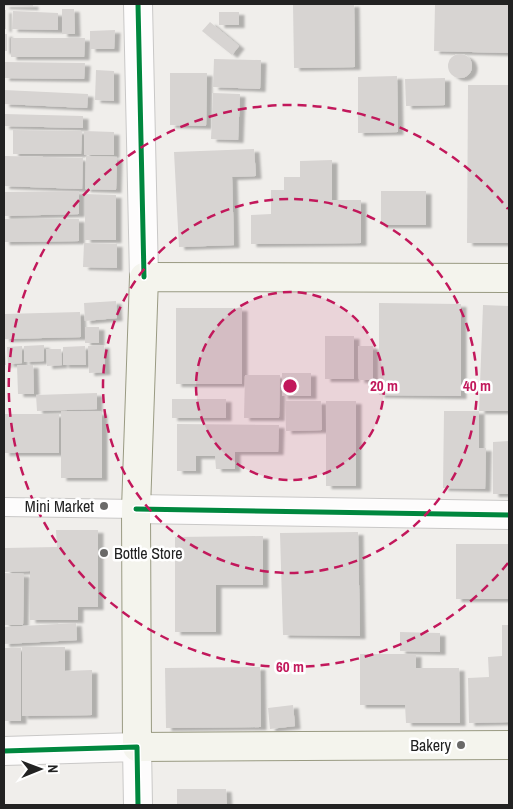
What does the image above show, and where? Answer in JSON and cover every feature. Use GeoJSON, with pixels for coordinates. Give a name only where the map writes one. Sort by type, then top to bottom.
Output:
{"type":"FeatureCollection","features":[{"type":"Feature","properties":{"kind":"main road"},"geometry":{"type":"LineString","coordinates":[[509,278],[144,277],[136,509],[137,746],[509,745]]}},
{"type":"Feature","properties":{"kind":"street"},"geometry":{"type":"LineString","coordinates":[[138,4],[144,277]]}},
{"type":"Feature","properties":{"kind":"street"},"geometry":{"type":"LineString","coordinates":[[136,509],[509,515]]}},
{"type":"Feature","properties":{"kind":"street"},"geometry":{"type":"LineString","coordinates":[[4,751],[137,746],[138,805]]}},
{"type":"Feature","properties":{"kind":"lane"},"geometry":{"type":"LineString","coordinates":[[4,507],[136,509]]}},
{"type":"Feature","properties":{"kind":"building"},"geometry":{"type":"Polygon","coordinates":[[[4,4],[33,4],[33,7],[4,6],[4,4]]]}},
{"type":"Feature","properties":{"kind":"building"},"geometry":{"type":"Polygon","coordinates":[[[293,4],[354,4],[355,67],[294,68],[293,4]]]}},
{"type":"Feature","properties":{"kind":"building"},"geometry":{"type":"Polygon","coordinates":[[[435,4],[509,4],[509,53],[434,51],[435,4]]]}},
{"type":"Feature","properties":{"kind":"building"},"geometry":{"type":"Polygon","coordinates":[[[62,9],[74,9],[75,34],[62,34],[62,9]]]}},
{"type":"Feature","properties":{"kind":"building"},"geometry":{"type":"Polygon","coordinates":[[[4,10],[6,10],[6,29],[4,29],[4,10]]]}},
{"type":"Feature","properties":{"kind":"building"},"geometry":{"type":"Polygon","coordinates":[[[13,11],[58,13],[58,30],[12,29],[13,11]]]}},
{"type":"Feature","properties":{"kind":"building"},"geometry":{"type":"Polygon","coordinates":[[[219,12],[239,12],[239,25],[219,25],[219,12]]]}},
{"type":"Feature","properties":{"kind":"building"},"geometry":{"type":"Polygon","coordinates":[[[210,22],[239,46],[232,55],[202,31],[210,22]]]}},
{"type":"Feature","properties":{"kind":"building"},"geometry":{"type":"Polygon","coordinates":[[[115,30],[114,49],[90,49],[90,31],[115,30]]]}},
{"type":"Feature","properties":{"kind":"building"},"geometry":{"type":"Polygon","coordinates":[[[4,34],[7,34],[7,51],[4,51],[4,34]]]}},
{"type":"Feature","properties":{"kind":"building"},"geometry":{"type":"Polygon","coordinates":[[[11,38],[85,38],[84,57],[11,57],[11,38]]]}},
{"type":"Feature","properties":{"kind":"building"},"geometry":{"type":"Polygon","coordinates":[[[460,54],[469,57],[472,66],[469,75],[460,78],[451,75],[448,66],[451,57],[460,54]]]}},
{"type":"Feature","properties":{"kind":"building"},"geometry":{"type":"Polygon","coordinates":[[[214,59],[261,60],[260,89],[213,87],[214,59]]]}},
{"type":"Feature","properties":{"kind":"building"},"geometry":{"type":"Polygon","coordinates":[[[4,62],[85,63],[84,79],[4,78],[4,62]]]}},
{"type":"Feature","properties":{"kind":"building"},"geometry":{"type":"Polygon","coordinates":[[[96,70],[114,71],[114,101],[95,100],[96,70]]]}},
{"type":"Feature","properties":{"kind":"building"},"geometry":{"type":"Polygon","coordinates":[[[170,73],[207,73],[206,126],[170,125],[170,73]]]}},
{"type":"Feature","properties":{"kind":"building"},"geometry":{"type":"Polygon","coordinates":[[[397,76],[398,132],[358,133],[358,77],[397,76]]]}},
{"type":"Feature","properties":{"kind":"building"},"geometry":{"type":"Polygon","coordinates":[[[445,78],[445,105],[406,106],[405,79],[445,78]]]}},
{"type":"Feature","properties":{"kind":"building"},"geometry":{"type":"Polygon","coordinates":[[[468,85],[509,85],[509,243],[467,243],[468,85]]]}},
{"type":"Feature","properties":{"kind":"building"},"geometry":{"type":"Polygon","coordinates":[[[4,90],[88,94],[87,108],[4,104],[4,90]]]}},
{"type":"Feature","properties":{"kind":"building"},"geometry":{"type":"Polygon","coordinates":[[[213,93],[240,94],[238,140],[211,139],[213,93]]]}},
{"type":"Feature","properties":{"kind":"building"},"geometry":{"type":"Polygon","coordinates":[[[4,114],[83,116],[83,128],[4,126],[4,114]]]}},
{"type":"Feature","properties":{"kind":"building"},"geometry":{"type":"Polygon","coordinates":[[[13,130],[82,131],[81,154],[13,154],[13,130]]]}},
{"type":"Feature","properties":{"kind":"building"},"geometry":{"type":"Polygon","coordinates":[[[84,131],[114,132],[114,155],[84,155],[84,131]]]}},
{"type":"Feature","properties":{"kind":"building"},"geometry":{"type":"Polygon","coordinates":[[[254,149],[256,176],[232,177],[234,245],[179,247],[174,152],[254,149]]]}},
{"type":"Feature","properties":{"kind":"building"},"geometry":{"type":"Polygon","coordinates":[[[5,156],[83,158],[82,189],[4,186],[5,156]]]}},
{"type":"Feature","properties":{"kind":"building"},"geometry":{"type":"Polygon","coordinates":[[[86,156],[117,157],[116,190],[85,189],[86,156]]]}},
{"type":"Feature","properties":{"kind":"building"},"geometry":{"type":"Polygon","coordinates":[[[332,160],[332,200],[361,200],[361,243],[251,244],[251,215],[271,214],[271,190],[284,190],[284,177],[300,177],[300,161],[332,160]]]}},
{"type":"Feature","properties":{"kind":"building"},"geometry":{"type":"Polygon","coordinates":[[[79,191],[79,214],[4,216],[4,192],[79,191]]]}},
{"type":"Feature","properties":{"kind":"building"},"geometry":{"type":"Polygon","coordinates":[[[381,191],[426,191],[426,225],[381,225],[381,191]]]}},
{"type":"Feature","properties":{"kind":"building"},"geometry":{"type":"Polygon","coordinates":[[[85,194],[116,195],[116,240],[85,240],[85,194]]]}},
{"type":"Feature","properties":{"kind":"building"},"geometry":{"type":"Polygon","coordinates":[[[4,219],[79,219],[79,241],[4,242],[4,219]]]}},
{"type":"Feature","properties":{"kind":"building"},"geometry":{"type":"Polygon","coordinates":[[[84,243],[117,244],[117,268],[83,267],[84,243]]]}},
{"type":"Feature","properties":{"kind":"building"},"geometry":{"type":"Polygon","coordinates":[[[116,301],[117,318],[85,321],[84,303],[116,301]]]}},
{"type":"Feature","properties":{"kind":"building"},"geometry":{"type":"Polygon","coordinates":[[[379,303],[461,304],[461,396],[379,395],[379,303]]]}},
{"type":"Feature","properties":{"kind":"building"},"geometry":{"type":"Polygon","coordinates":[[[483,305],[509,306],[509,411],[479,411],[483,305]]]}},
{"type":"Feature","properties":{"kind":"building"},"geometry":{"type":"Polygon","coordinates":[[[176,308],[242,308],[242,384],[176,384],[176,308]]]}},
{"type":"Feature","properties":{"kind":"building"},"geometry":{"type":"Polygon","coordinates":[[[80,312],[81,337],[4,339],[4,314],[80,312]]]}},
{"type":"Feature","properties":{"kind":"building"},"geometry":{"type":"Polygon","coordinates":[[[85,327],[99,327],[99,343],[85,343],[85,327]]]}},
{"type":"Feature","properties":{"kind":"building"},"geometry":{"type":"Polygon","coordinates":[[[325,336],[354,336],[354,379],[325,379],[325,336]]]}},
{"type":"Feature","properties":{"kind":"building"},"geometry":{"type":"Polygon","coordinates":[[[44,345],[44,361],[24,362],[24,346],[44,345]]]}},
{"type":"Feature","properties":{"kind":"building"},"geometry":{"type":"Polygon","coordinates":[[[104,345],[105,372],[89,373],[88,346],[104,345]]]}},
{"type":"Feature","properties":{"kind":"building"},"geometry":{"type":"Polygon","coordinates":[[[22,346],[22,363],[8,364],[7,347],[22,346]]]}},
{"type":"Feature","properties":{"kind":"building"},"geometry":{"type":"Polygon","coordinates":[[[85,346],[86,365],[63,365],[63,347],[85,346]]]}},
{"type":"Feature","properties":{"kind":"building"},"geometry":{"type":"Polygon","coordinates":[[[358,346],[373,346],[373,380],[359,380],[358,346]]]}},
{"type":"Feature","properties":{"kind":"building"},"geometry":{"type":"Polygon","coordinates":[[[46,349],[61,349],[62,365],[47,366],[46,349]]]}},
{"type":"Feature","properties":{"kind":"building"},"geometry":{"type":"Polygon","coordinates":[[[5,350],[6,365],[4,365],[5,350]]]}},
{"type":"Feature","properties":{"kind":"building"},"geometry":{"type":"Polygon","coordinates":[[[17,365],[33,365],[34,394],[18,394],[17,365]]]}},
{"type":"Feature","properties":{"kind":"building"},"geometry":{"type":"Polygon","coordinates":[[[282,373],[311,373],[311,396],[282,396],[282,373]]]}},
{"type":"Feature","properties":{"kind":"building"},"geometry":{"type":"Polygon","coordinates":[[[245,375],[280,375],[279,418],[244,418],[245,375]]]}},
{"type":"Feature","properties":{"kind":"building"},"geometry":{"type":"Polygon","coordinates":[[[97,393],[97,409],[37,411],[36,395],[97,393]]]}},
{"type":"Feature","properties":{"kind":"building"},"geometry":{"type":"Polygon","coordinates":[[[172,399],[226,399],[226,418],[172,418],[172,399]]]}},
{"type":"Feature","properties":{"kind":"building"},"geometry":{"type":"Polygon","coordinates":[[[285,401],[321,401],[322,430],[286,431],[285,401]]]}},
{"type":"Feature","properties":{"kind":"building"},"geometry":{"type":"Polygon","coordinates":[[[326,401],[356,401],[356,486],[326,486],[326,401]]]}},
{"type":"Feature","properties":{"kind":"building"},"geometry":{"type":"Polygon","coordinates":[[[61,411],[102,412],[102,478],[61,478],[61,411]]]}},
{"type":"Feature","properties":{"kind":"building"},"geometry":{"type":"Polygon","coordinates":[[[444,411],[479,411],[479,448],[486,448],[485,489],[443,488],[444,411]]]}},
{"type":"Feature","properties":{"kind":"building"},"geometry":{"type":"Polygon","coordinates":[[[4,414],[59,414],[59,453],[4,453],[4,414]]]}},
{"type":"Feature","properties":{"kind":"building"},"geometry":{"type":"Polygon","coordinates":[[[177,424],[279,425],[278,452],[235,452],[235,469],[216,469],[215,456],[196,456],[196,471],[177,471],[177,424]]]}},
{"type":"Feature","properties":{"kind":"building"},"geometry":{"type":"Polygon","coordinates":[[[509,441],[509,494],[493,494],[493,442],[509,441]]]}},
{"type":"Feature","properties":{"kind":"building"},"geometry":{"type":"Polygon","coordinates":[[[56,530],[98,530],[98,607],[78,607],[78,620],[30,620],[30,571],[5,572],[5,548],[57,547],[56,530]]]}},
{"type":"Feature","properties":{"kind":"building"},"geometry":{"type":"Polygon","coordinates":[[[358,532],[360,636],[283,635],[280,533],[358,532]]]}},
{"type":"Feature","properties":{"kind":"building"},"geometry":{"type":"Polygon","coordinates":[[[263,536],[263,585],[216,585],[216,632],[175,632],[175,537],[263,536]]]}},
{"type":"Feature","properties":{"kind":"building"},"geometry":{"type":"Polygon","coordinates":[[[456,544],[509,544],[509,599],[456,599],[456,544]]]}},
{"type":"Feature","properties":{"kind":"building"},"geometry":{"type":"Polygon","coordinates":[[[4,573],[24,574],[23,625],[4,625],[4,573]]]}},
{"type":"Feature","properties":{"kind":"building"},"geometry":{"type":"Polygon","coordinates":[[[76,623],[77,640],[4,644],[4,627],[76,623]]]}},
{"type":"Feature","properties":{"kind":"building"},"geometry":{"type":"Polygon","coordinates":[[[502,625],[509,625],[509,722],[469,723],[468,678],[489,677],[488,657],[502,656],[502,625]]]}},
{"type":"Feature","properties":{"kind":"building"},"geometry":{"type":"Polygon","coordinates":[[[400,632],[440,633],[440,652],[400,651],[400,632]]]}},
{"type":"Feature","properties":{"kind":"building"},"geometry":{"type":"Polygon","coordinates":[[[22,647],[65,647],[65,671],[92,670],[92,715],[22,716],[22,647]]]}},
{"type":"Feature","properties":{"kind":"building"},"geometry":{"type":"Polygon","coordinates":[[[4,648],[21,648],[21,721],[4,721],[4,648]]]}},
{"type":"Feature","properties":{"kind":"building"},"geometry":{"type":"Polygon","coordinates":[[[360,654],[416,654],[416,668],[459,668],[460,723],[406,723],[405,705],[360,705],[360,654]]]}},
{"type":"Feature","properties":{"kind":"building"},"geometry":{"type":"Polygon","coordinates":[[[260,667],[261,727],[166,728],[165,668],[260,667]]]}},
{"type":"Feature","properties":{"kind":"building"},"geometry":{"type":"Polygon","coordinates":[[[293,705],[295,726],[270,729],[268,708],[293,705]]]}},
{"type":"Feature","properties":{"kind":"building"},"geometry":{"type":"Polygon","coordinates":[[[177,789],[226,789],[227,805],[177,805],[177,789]]]}},
{"type":"Feature","properties":{"kind":"cycle path"},"geometry":{"type":"LineString","coordinates":[[138,4],[144,277]]}},
{"type":"Feature","properties":{"kind":"cycle path"},"geometry":{"type":"LineString","coordinates":[[136,509],[509,515]]}},
{"type":"Feature","properties":{"kind":"cycle path"},"geometry":{"type":"LineString","coordinates":[[4,751],[137,747],[138,805]]}},
{"type":"Feature","properties":{"kind":"place","name":"Mini Market"},"geometry":{"type":"Point","coordinates":[104,506]}},
{"type":"Feature","properties":{"kind":"place","name":"Bottle Store"},"geometry":{"type":"Point","coordinates":[104,553]}},
{"type":"Feature","properties":{"kind":"place","name":"Bakery"},"geometry":{"type":"Point","coordinates":[461,745]}}]}
